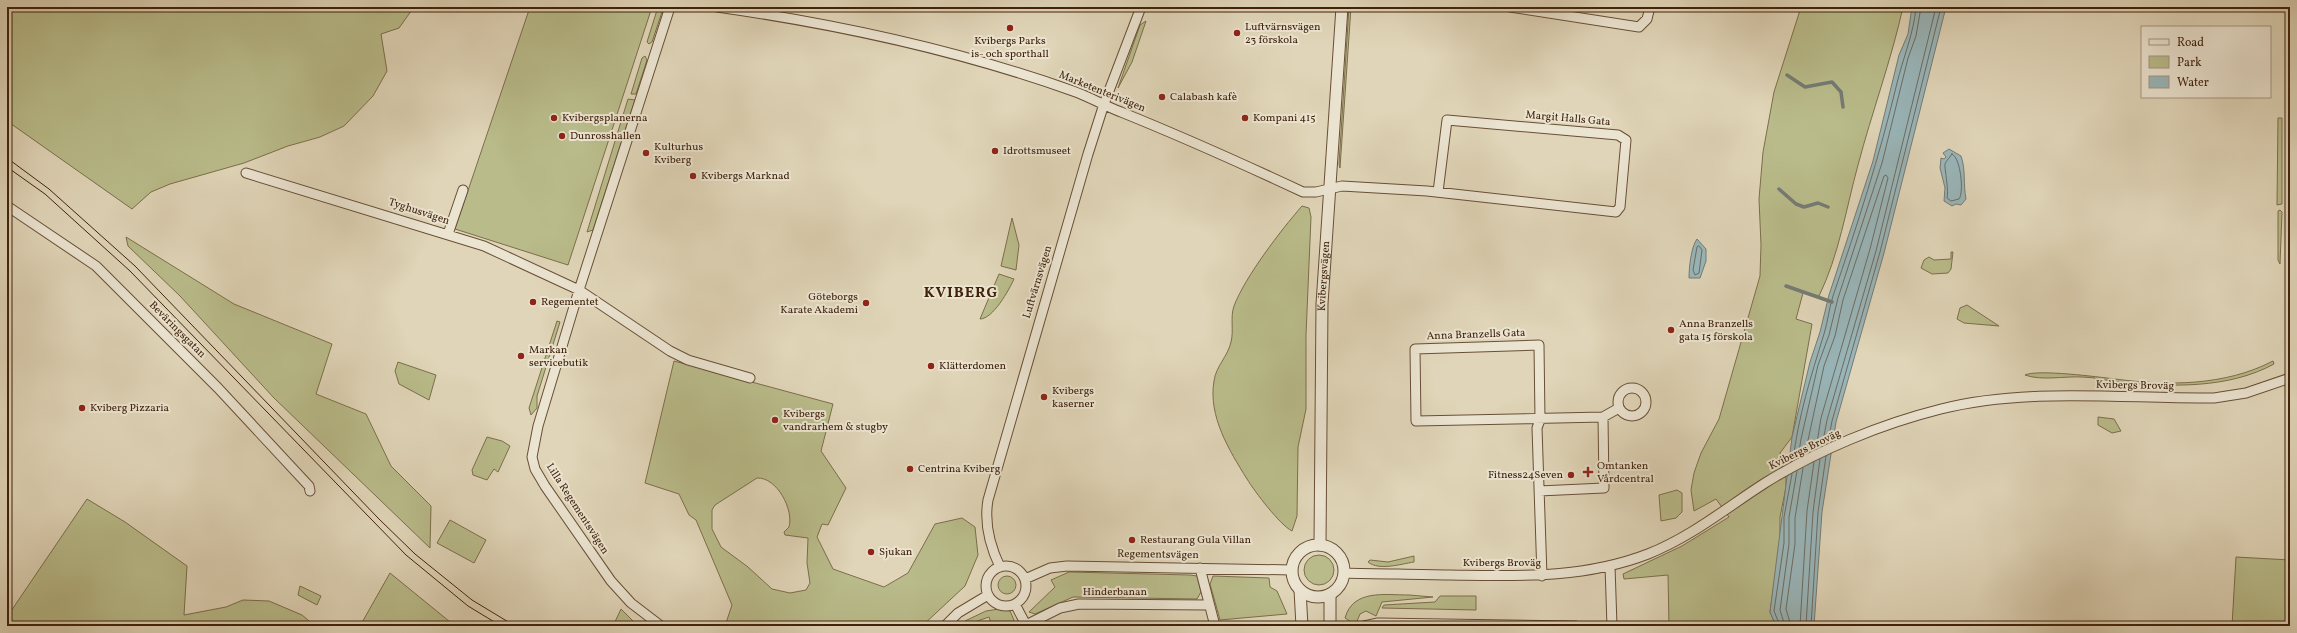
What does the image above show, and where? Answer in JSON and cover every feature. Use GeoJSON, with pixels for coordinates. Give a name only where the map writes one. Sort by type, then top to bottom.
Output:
{"type":"FeatureCollection","features":[{"type":"Feature","properties":{"kind":"street","name":"Lilla Regementsvägen"},"geometry":{"type":"LineString","coordinates":[[661,626],[631,603],[611,580],[546,486],[536,469],[532,457],[538,426],[579,290],[670,7]]}},
{"type":"Feature","properties":{"kind":"street","name":"Marketenterivägen"},"geometry":{"type":"LineString","coordinates":[[717,7],[770,11],[957,55],[1072,90],[1216,151],[1303,192],[1310,193],[1328,188]]}},
{"type":"Feature","properties":{"kind":"street","name":"Luftvärnsvägen"},"geometry":{"type":"LineString","coordinates":[[1000,567],[988,534],[986,512],[988,500],[1029,354],[1104,104],[1140,7]]}},
{"type":"Feature","properties":{"kind":"street","name":"Kvibergsvägen"},"geometry":{"type":"LineString","coordinates":[[1320,545],[1322,304],[1328,188],[1342,7]]}},
{"type":"Feature","properties":{"kind":"street"},"geometry":{"type":"LineString","coordinates":[[1510,7],[1639,27],[1647,19],[1650,7]]}},
{"type":"Feature","properties":{"kind":"street","name":"Margit Halls Gata"},"geometry":{"type":"LineString","coordinates":[[1328,188],[1342,186],[1438,192],[1616,212],[1620,207],[1626,140],[1618,135],[1447,120],[1438,192]]}},
{"type":"Feature","properties":{"kind":"street","name":"Tyghusvägen"},"geometry":{"type":"LineString","coordinates":[[246,173],[484,246],[579,290]]}},
{"type":"Feature","properties":{"kind":"street"},"geometry":{"type":"LineString","coordinates":[[448,234],[463,190]]}},
{"type":"Feature","properties":{"kind":"street","name":"Beväringsgatan"},"geometry":{"type":"LineString","coordinates":[[7,206],[96,266],[218,388],[310,486],[310,492]]}},
{"type":"Feature","properties":{"kind":"street"},"geometry":{"type":"LineString","coordinates":[[579,290],[670,351],[688,360],[750,378]]}},
{"type":"Feature","properties":{"kind":"street","name":"Anna Branzells Gata"},"geometry":{"type":"LineString","coordinates":[[1542,576],[1537,428],[1540,420],[1539,345],[1415,349],[1416,422],[1540,420],[1603,417],[1619,408]]}},
{"type":"Feature","properties":{"kind":"street","name":"Kvibergs Broväg"},"geometry":{"type":"LineString","coordinates":[[1344,573],[1542,576],[1610,566],[1648,553],[1695,530],[1765,483],[1811,457],[1910,417],[1969,402],[2048,397],[2214,398],[2246,393],[2290,378]]}},
{"type":"Feature","properties":{"kind":"street"},"geometry":{"type":"LineString","coordinates":[[1539,491],[1604,488],[1603,417]]}},
{"type":"Feature","properties":{"kind":"street"},"geometry":{"type":"LineString","coordinates":[[1320,545],[1332,548],[1338,554],[1342,561],[1344,573],[1341,584],[1330,595],[1314,597],[1300,590],[1294,581],[1292,570],[1295,560],[1301,552],[1310,546],[1320,545]]}},
{"type":"Feature","properties":{"kind":"street","name":"Regementsvägen"},"geometry":{"type":"LineString","coordinates":[[1025,578],[1050,568],[1067,566],[1292,570]]}},
{"type":"Feature","properties":{"kind":"street"},"geometry":{"type":"LineString","coordinates":[[1610,566],[1612,626]]}},
{"type":"Feature","properties":{"kind":"street"},"geometry":{"type":"LineString","coordinates":[[1000,567],[1014,568],[1025,578],[1024,594],[1015,604],[1007,606],[999,605],[988,595],[986,585],[987,578],[993,570],[1000,567]]}},
{"type":"Feature","properties":{"kind":"street"},"geometry":{"type":"LineString","coordinates":[[1200,568],[1208,604],[1215,626]]}},
{"type":"Feature","properties":{"kind":"street"},"geometry":{"type":"LineString","coordinates":[[1300,590],[1302,626]]}},
{"type":"Feature","properties":{"kind":"street"},"geometry":{"type":"LineString","coordinates":[[945,626],[958,613],[988,595]]}},
{"type":"Feature","properties":{"kind":"street"},"geometry":{"type":"LineString","coordinates":[[1330,595],[1330,626]]}},
{"type":"Feature","properties":{"kind":"street","name":"Hinderbanan"},"geometry":{"type":"LineString","coordinates":[[1015,604],[1024,625],[1060,608],[1079,604],[1208,604]]}},
{"type":"Feature","properties":{"kind":"street"},"geometry":{"type":"LineString","coordinates":[[1364,626],[1378,623],[1576,626]]}},
{"type":"Feature","properties":{"kind":"green space"},"geometry":{"type":"Polygon","coordinates":[[[7,7],[414,7],[399,28],[381,34],[387,71],[373,96],[344,126],[320,137],[288,146],[244,163],[170,184],[151,192],[132,209],[7,121],[7,7]]]}},
{"type":"Feature","properties":{"kind":"green space","name":"Kvibergsplanerna"},"geometry":{"type":"Polygon","coordinates":[[[530,7],[652,7],[568,265],[455,229],[530,7]]]}},
{"type":"Feature","properties":{"kind":"green space"},"geometry":{"type":"Polygon","coordinates":[[[1349,7],[1351,7],[1340,168],[1339,164],[1349,7]]]}},
{"type":"Feature","properties":{"kind":"green space"},"geometry":{"type":"Polygon","coordinates":[[[1801,7],[1903,7],[1893,47],[1863,145],[1842,232],[1832,264],[1819,296],[1803,293],[1796,319],[1812,324],[1792,437],[1780,453],[1786,479],[1786,487],[1780,517],[1780,542],[1770,612],[1776,626],[1669,626],[1668,575],[1624,579],[1623,574],[1682,546],[1729,517],[1716,499],[1694,511],[1691,490],[1694,473],[1701,453],[1719,419],[1760,276],[1761,245],[1759,199],[1763,152],[1774,92],[1801,7]]]}},
{"type":"Feature","properties":{"kind":"green space"},"geometry":{"type":"Polygon","coordinates":[[[660,9],[662,12],[652,42],[649,44],[647,42],[657,10],[660,9]]]}},
{"type":"Feature","properties":{"kind":"green space"},"geometry":{"type":"Polygon","coordinates":[[[1146,21],[1132,62],[1118,88],[1140,25],[1146,21]]]}},
{"type":"Feature","properties":{"kind":"green space"},"geometry":{"type":"Polygon","coordinates":[[[645,56],[647,60],[636,94],[631,94],[642,58],[645,56]]]}},
{"type":"Feature","properties":{"kind":"green space"},"geometry":{"type":"Polygon","coordinates":[[[628,99],[635,100],[593,230],[587,232],[628,99]]]}},
{"type":"Feature","properties":{"kind":"green space"},"geometry":{"type":"Polygon","coordinates":[[[2278,118],[2282,118],[2282,204],[2277,205],[2278,118]]]}},
{"type":"Feature","properties":{"kind":"green space"},"geometry":{"type":"Polygon","coordinates":[[[1302,206],[1309,208],[1311,217],[1306,335],[1306,409],[1298,447],[1297,516],[1292,531],[1281,522],[1262,500],[1233,456],[1217,420],[1213,394],[1215,376],[1231,342],[1233,310],[1239,294],[1264,254],[1302,206]]]}},
{"type":"Feature","properties":{"kind":"green space"},"geometry":{"type":"Polygon","coordinates":[[[2280,210],[2282,212],[2280,264],[2278,260],[2278,211],[2280,210]]]}},
{"type":"Feature","properties":{"kind":"green space"},"geometry":{"type":"Polygon","coordinates":[[[1012,218],[1019,245],[1016,270],[1001,266],[1012,218]]]}},
{"type":"Feature","properties":{"kind":"green space"},"geometry":{"type":"Polygon","coordinates":[[[126,237],[234,304],[332,344],[316,394],[366,414],[391,466],[431,506],[430,548],[274,398],[180,296],[128,246],[126,237]]]}},
{"type":"Feature","properties":{"kind":"green space"},"geometry":{"type":"Polygon","coordinates":[[[1951,252],[1953,252],[1951,269],[1948,273],[1932,274],[1921,268],[1924,260],[1929,257],[1934,260],[1951,259],[1951,252]]]}},
{"type":"Feature","properties":{"kind":"green space"},"geometry":{"type":"Polygon","coordinates":[[[999,274],[1014,279],[995,309],[985,318],[980,319],[999,274]]]}},
{"type":"Feature","properties":{"kind":"green space"},"geometry":{"type":"Polygon","coordinates":[[[1967,305],[1999,326],[1964,323],[1957,319],[1960,308],[1967,305]]]}},
{"type":"Feature","properties":{"kind":"green space"},"geometry":{"type":"Polygon","coordinates":[[[557,321],[560,322],[537,396],[537,408],[531,415],[529,408],[557,321]]]}},
{"type":"Feature","properties":{"kind":"green space"},"geometry":{"type":"Polygon","coordinates":[[[674,361],[833,404],[821,451],[846,488],[828,525],[822,524],[817,537],[833,569],[884,587],[908,573],[935,524],[962,518],[975,527],[978,555],[965,586],[922,626],[725,626],[732,605],[696,520],[689,515],[679,494],[645,483],[674,361]],[[757,478],[715,505],[712,510],[712,529],[721,547],[748,567],[772,589],[790,593],[806,590],[810,583],[807,563],[808,538],[785,535],[784,532],[789,527],[790,520],[786,504],[777,489],[764,479],[757,478]]]}},
{"type":"Feature","properties":{"kind":"green space"},"geometry":{"type":"Polygon","coordinates":[[[2273,361],[2274,364],[2238,378],[2199,384],[2159,385],[2119,382],[2087,377],[2038,378],[2025,375],[2032,373],[2055,373],[2155,383],[2196,382],[2216,380],[2236,375],[2273,361]]]}},
{"type":"Feature","properties":{"kind":"green space"},"geometry":{"type":"Polygon","coordinates":[[[398,362],[436,375],[429,400],[399,384],[395,371],[398,362]]]}},
{"type":"Feature","properties":{"kind":"green space"},"geometry":{"type":"Polygon","coordinates":[[[2098,417],[2114,419],[2121,431],[2112,433],[2098,425],[2098,417]]]}},
{"type":"Feature","properties":{"kind":"green space"},"geometry":{"type":"Polygon","coordinates":[[[487,437],[502,441],[510,446],[498,472],[494,469],[487,480],[473,475],[472,470],[487,437]]]}},
{"type":"Feature","properties":{"kind":"green space"},"geometry":{"type":"Polygon","coordinates":[[[1677,490],[1682,493],[1682,512],[1676,518],[1661,521],[1659,495],[1677,490]]]}},
{"type":"Feature","properties":{"kind":"green space"},"geometry":{"type":"Polygon","coordinates":[[[87,499],[125,522],[187,566],[184,615],[226,607],[243,600],[269,601],[302,615],[315,626],[14,626],[7,621],[7,617],[87,499]]]}},
{"type":"Feature","properties":{"kind":"green space"},"geometry":{"type":"Polygon","coordinates":[[[450,520],[486,540],[474,563],[437,543],[450,520]]]}},
{"type":"Feature","properties":{"kind":"green space"},"geometry":{"type":"Polygon","coordinates":[[[1319,555],[1330,559],[1334,570],[1330,581],[1319,585],[1308,581],[1304,570],[1308,559],[1319,555]]]}},
{"type":"Feature","properties":{"kind":"green space"},"geometry":{"type":"Polygon","coordinates":[[[1414,556],[1414,562],[1390,566],[1378,566],[1368,562],[1370,560],[1388,562],[1414,556]]]}},
{"type":"Feature","properties":{"kind":"green space"},"geometry":{"type":"Polygon","coordinates":[[[2236,557],[2290,560],[2290,626],[2232,626],[2236,557]]]}},
{"type":"Feature","properties":{"kind":"green space"},"geometry":{"type":"Polygon","coordinates":[[[1069,572],[1197,576],[1201,592],[1197,599],[1073,597],[1035,614],[1029,612],[1055,587],[1051,580],[1069,572]]]}},
{"type":"Feature","properties":{"kind":"green space"},"geometry":{"type":"Polygon","coordinates":[[[390,573],[455,626],[360,626],[390,573]]]}},
{"type":"Feature","properties":{"kind":"green space"},"geometry":{"type":"Polygon","coordinates":[[[1003,576],[1011,576],[1016,581],[1014,592],[1011,594],[1003,594],[998,589],[998,581],[1003,576]]]}},
{"type":"Feature","properties":{"kind":"green space"},"geometry":{"type":"Polygon","coordinates":[[[1213,576],[1269,578],[1270,587],[1277,591],[1287,614],[1220,620],[1210,584],[1213,576]]]}},
{"type":"Feature","properties":{"kind":"green space"},"geometry":{"type":"Polygon","coordinates":[[[300,586],[321,596],[317,605],[298,595],[300,586]]]}},
{"type":"Feature","properties":{"kind":"green space"},"geometry":{"type":"Polygon","coordinates":[[[1380,595],[1433,597],[1382,602],[1376,616],[1366,611],[1360,614],[1355,626],[1352,626],[1351,622],[1345,618],[1349,609],[1355,602],[1362,598],[1380,595]]]}},
{"type":"Feature","properties":{"kind":"green space"},"geometry":{"type":"Polygon","coordinates":[[[1440,596],[1476,596],[1476,610],[1382,608],[1384,605],[1435,602],[1440,596]]]}},
{"type":"Feature","properties":{"kind":"green space"},"geometry":{"type":"Polygon","coordinates":[[[621,609],[638,626],[613,626],[621,609]]]}},
{"type":"Feature","properties":{"kind":"green space"},"geometry":{"type":"Polygon","coordinates":[[[999,609],[1010,611],[1014,620],[1011,625],[992,626],[989,617],[966,625],[965,621],[986,611],[999,609]]]}},
{"type":"Feature","properties":{"kind":"water"},"geometry":{"type":"Polygon","coordinates":[[[1912,7],[1946,7],[1884,253],[1836,422],[1822,512],[1814,626],[1776,626],[1770,612],[1792,437],[1810,362],[1820,332],[1829,295],[1873,161],[1899,55],[1908,34],[1912,7]]]}},
{"type":"Feature","properties":{"kind":"water"},"geometry":{"type":"Polygon","coordinates":[[[1949,149],[1961,156],[1963,161],[1966,199],[1961,205],[1956,204],[1952,206],[1944,201],[1945,188],[1940,168],[1941,158],[1944,159],[1946,157],[1943,153],[1949,149]]]}},
{"type":"Feature","properties":{"kind":"water"},"geometry":{"type":"Polygon","coordinates":[[[1697,239],[1706,249],[1706,261],[1700,278],[1689,278],[1692,252],[1697,239]]]}},
{"type":"Feature","properties":{"kind":"waterway"},"geometry":{"type":"LineString","coordinates":[[1787,75],[1805,87],[1832,82],[1841,92],[1843,107]]}},
{"type":"Feature","properties":{"kind":"waterway"},"geometry":{"type":"LineString","coordinates":[[1779,189],[1796,204],[1804,207],[1818,203],[1828,207]]}},
{"type":"Feature","properties":{"kind":"waterway"},"geometry":{"type":"LineString","coordinates":[[1786,286],[1832,302]]}},
{"type":"Feature","properties":{"kind":"tram line"},"geometry":{"type":"LineString","coordinates":[[7,158],[49,189],[135,266],[379,519],[415,554],[472,600],[515,626]]}},
{"type":"Feature","properties":{"kind":"tram line"},"geometry":{"type":"LineString","coordinates":[[7,167],[45,194],[130,271],[406,555],[468,606],[501,626]]}},
{"type":"Feature","properties":{"kind":"place","name":"Kvibergs Parks is- och sporthall"},"geometry":{"type":"Point","coordinates":[1010,28]}},
{"type":"Feature","properties":{"kind":"place","name":"Luftvärnsvägen 23 förskola"},"geometry":{"type":"Point","coordinates":[1237,33]}},
{"type":"Feature","properties":{"kind":"place","name":"Calabash kafè"},"geometry":{"type":"Point","coordinates":[1162,97]}},
{"type":"Feature","properties":{"kind":"place","name":"Kvibergsplanerna"},"geometry":{"type":"Point","coordinates":[554,118]}},
{"type":"Feature","properties":{"kind":"place","name":"Kompani 415"},"geometry":{"type":"Point","coordinates":[1245,118]}},
{"type":"Feature","properties":{"kind":"place","name":"Dunrosshallen"},"geometry":{"type":"Point","coordinates":[562,136]}},
{"type":"Feature","properties":{"kind":"place","name":"Idrottsmuseet"},"geometry":{"type":"Point","coordinates":[995,151]}},
{"type":"Feature","properties":{"kind":"place","name":"Kulturhus Kviberg"},"geometry":{"type":"Point","coordinates":[646,153]}},
{"type":"Feature","properties":{"kind":"place","name":"Kvibergs Marknad"},"geometry":{"type":"Point","coordinates":[693,176]}},
{"type":"Feature","properties":{"kind":"place","name":"Regementet"},"geometry":{"type":"Point","coordinates":[533,302]}},
{"type":"Feature","properties":{"kind":"place","name":"Göteborgs Karate Akademi"},"geometry":{"type":"Point","coordinates":[866,303]}},
{"type":"Feature","properties":{"kind":"place","name":"Anna Branzells gata 15 förskola"},"geometry":{"type":"Point","coordinates":[1671,330]}},
{"type":"Feature","properties":{"kind":"place","name":"Markan servicebutik"},"geometry":{"type":"Point","coordinates":[521,356]}},
{"type":"Feature","properties":{"kind":"place","name":"Klätterdomen"},"geometry":{"type":"Point","coordinates":[931,366]}},
{"type":"Feature","properties":{"kind":"place","name":"Kvibergs kaserner"},"geometry":{"type":"Point","coordinates":[1044,397]}},
{"type":"Feature","properties":{"kind":"place","name":"Kviberg Pizzaria"},"geometry":{"type":"Point","coordinates":[82,408]}},
{"type":"Feature","properties":{"kind":"place","name":"Kvibergs vandrarhem & stugby"},"geometry":{"type":"Point","coordinates":[775,420]}},
{"type":"Feature","properties":{"kind":"place","name":"Centrina Kviberg"},"geometry":{"type":"Point","coordinates":[910,469]}},
{"type":"Feature","properties":{"kind":"place","name":"Omtanken Vårdcentral"},"geometry":{"type":"Point","coordinates":[1588,472]}},
{"type":"Feature","properties":{"kind":"place","name":"Fitness24Seven"},"geometry":{"type":"Point","coordinates":[1571,475]}},
{"type":"Feature","properties":{"kind":"place","name":"Restaurang Gula Villan"},"geometry":{"type":"Point","coordinates":[1132,540]}},
{"type":"Feature","properties":{"kind":"place","name":"Sjukan"},"geometry":{"type":"Point","coordinates":[871,552]}},
{"type":"Feature","properties":{"kind":"district","name":"KVIBERG"},"geometry":{"type":"Point","coordinates":[961,293]}}]}
